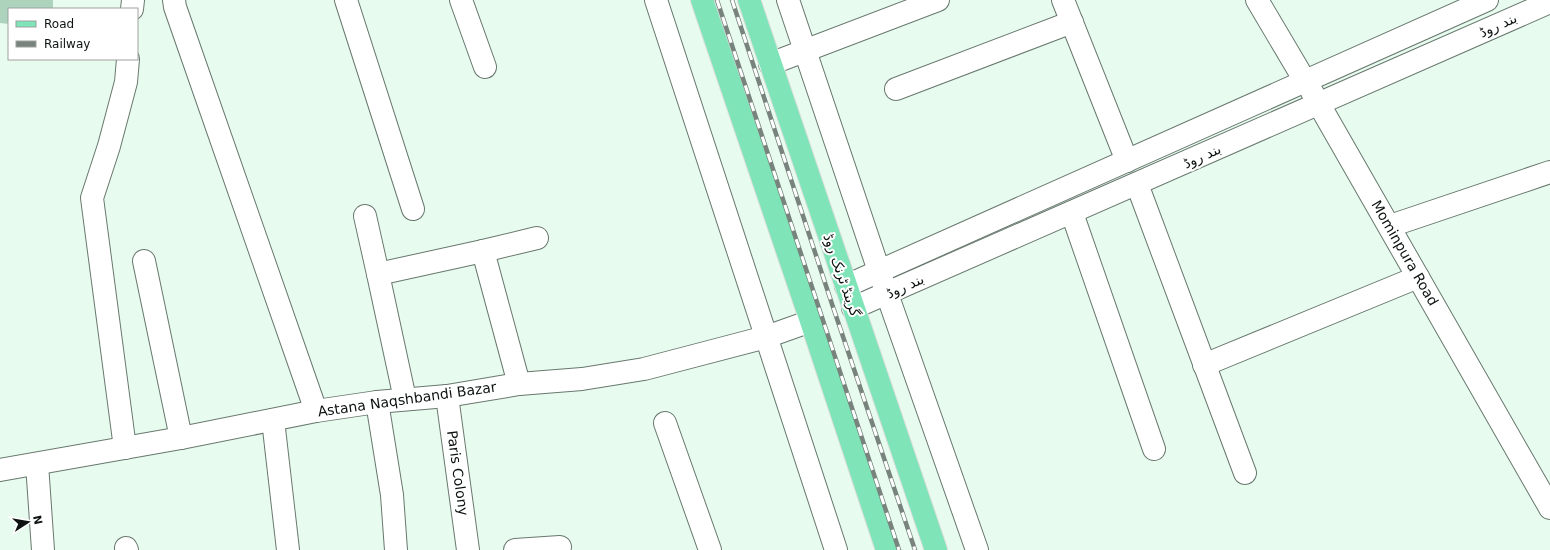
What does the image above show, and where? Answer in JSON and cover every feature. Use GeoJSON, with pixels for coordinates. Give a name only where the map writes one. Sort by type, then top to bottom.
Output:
{"type":"FeatureCollection","features":[{"type":"Feature","properties":{"kind":"main road"},"geometry":{"type":"LineString","coordinates":[[702,0],[811,321],[886,550]]}},
{"type":"Feature","properties":{"kind":"main road","name":"گرینڈ ٹرنک روڈ"},"geometry":{"type":"LineString","coordinates":[[749,0],[936,550]]}},
{"type":"Feature","properties":{"kind":"street"},"geometry":{"type":"LineString","coordinates":[[174,0],[316,411]]}},
{"type":"Feature","properties":{"kind":"street"},"geometry":{"type":"LineString","coordinates":[[346,0],[413,209]]}},
{"type":"Feature","properties":{"kind":"street"},"geometry":{"type":"LineString","coordinates":[[460,0],[485,67]]}},
{"type":"Feature","properties":{"kind":"street"},"geometry":{"type":"LineString","coordinates":[[656,0],[836,550]]}},
{"type":"Feature","properties":{"kind":"street"},"geometry":{"type":"LineString","coordinates":[[788,0],[878,271],[977,550]]}},
{"type":"Feature","properties":{"kind":"street"},"geometry":{"type":"LineString","coordinates":[[770,64],[938,0]]}},
{"type":"Feature","properties":{"kind":"street"},"geometry":{"type":"LineString","coordinates":[[1063,0],[1127,161]]}},
{"type":"Feature","properties":{"kind":"street","name":"Mominpura Road"},"geometry":{"type":"LineString","coordinates":[[1257,0],[1320,104],[1550,508]]}},
{"type":"Feature","properties":{"kind":"street","name":"بند روڈ"},"geometry":{"type":"LineString","coordinates":[[846,286],[1487,0]]}},
{"type":"Feature","properties":{"kind":"street","name":"بند روڈ"},"geometry":{"type":"LineString","coordinates":[[853,308],[1550,2]]}},
{"type":"Feature","properties":{"kind":"street"},"geometry":{"type":"LineString","coordinates":[[896,89],[1072,22]]}},
{"type":"Feature","properties":{"kind":"street"},"geometry":{"type":"LineString","coordinates":[[125,448],[92,198],[109,146],[126,82],[128,60]]}},
{"type":"Feature","properties":{"kind":"street"},"geometry":{"type":"LineString","coordinates":[[1390,226],[1550,172]]}},
{"type":"Feature","properties":{"kind":"street"},"geometry":{"type":"LineString","coordinates":[[1137,184],[1245,473]]}},
{"type":"Feature","properties":{"kind":"street"},"geometry":{"type":"LineString","coordinates":[[1072,212],[1154,449]]}},
{"type":"Feature","properties":{"kind":"street"},"geometry":{"type":"LineString","coordinates":[[365,216],[405,399]]}},
{"type":"Feature","properties":{"kind":"street"},"geometry":{"type":"LineString","coordinates":[[378,274],[537,238]]}},
{"type":"Feature","properties":{"kind":"street"},"geometry":{"type":"LineString","coordinates":[[483,251],[519,384]]}},
{"type":"Feature","properties":{"kind":"street"},"geometry":{"type":"LineString","coordinates":[[144,261],[181,438]]}},
{"type":"Feature","properties":{"kind":"street"},"geometry":{"type":"LineString","coordinates":[[1204,365],[1418,276]]}},
{"type":"Feature","properties":{"kind":"street","name":"Astana Naqshbandi Bazar"},"geometry":{"type":"LineString","coordinates":[[0,470],[181,438],[316,411],[377,402],[447,396],[519,384],[582,379],[644,369],[766,337],[811,321]]}},
{"type":"Feature","properties":{"kind":"street","name":"Paris Colony"},"geometry":{"type":"LineString","coordinates":[[447,396],[468,550]]}},
{"type":"Feature","properties":{"kind":"street"},"geometry":{"type":"LineString","coordinates":[[377,402],[392,495],[396,550]]}},
{"type":"Feature","properties":{"kind":"street"},"geometry":{"type":"LineString","coordinates":[[273,420],[288,550]]}},
{"type":"Feature","properties":{"kind":"street"},"geometry":{"type":"LineString","coordinates":[[665,423],[710,550]]}},
{"type":"Feature","properties":{"kind":"street"},"geometry":{"type":"LineString","coordinates":[[37,464],[43,550]]}},
{"type":"Feature","properties":{"kind":"street"},"geometry":{"type":"LineString","coordinates":[[515,550],[560,547]]}},
{"type":"Feature","properties":{"kind":"green space"},"geometry":{"type":"Polygon","coordinates":[[[0,0],[53,0],[53,8],[8,8],[8,24],[0,23],[0,0]]]}},
{"type":"Feature","properties":{"kind":"railway"},"geometry":{"type":"LineString","coordinates":[[717,0],[899,550]]}},
{"type":"Feature","properties":{"kind":"railway"},"geometry":{"type":"LineString","coordinates":[[732,0],[915,550]]}}]}
